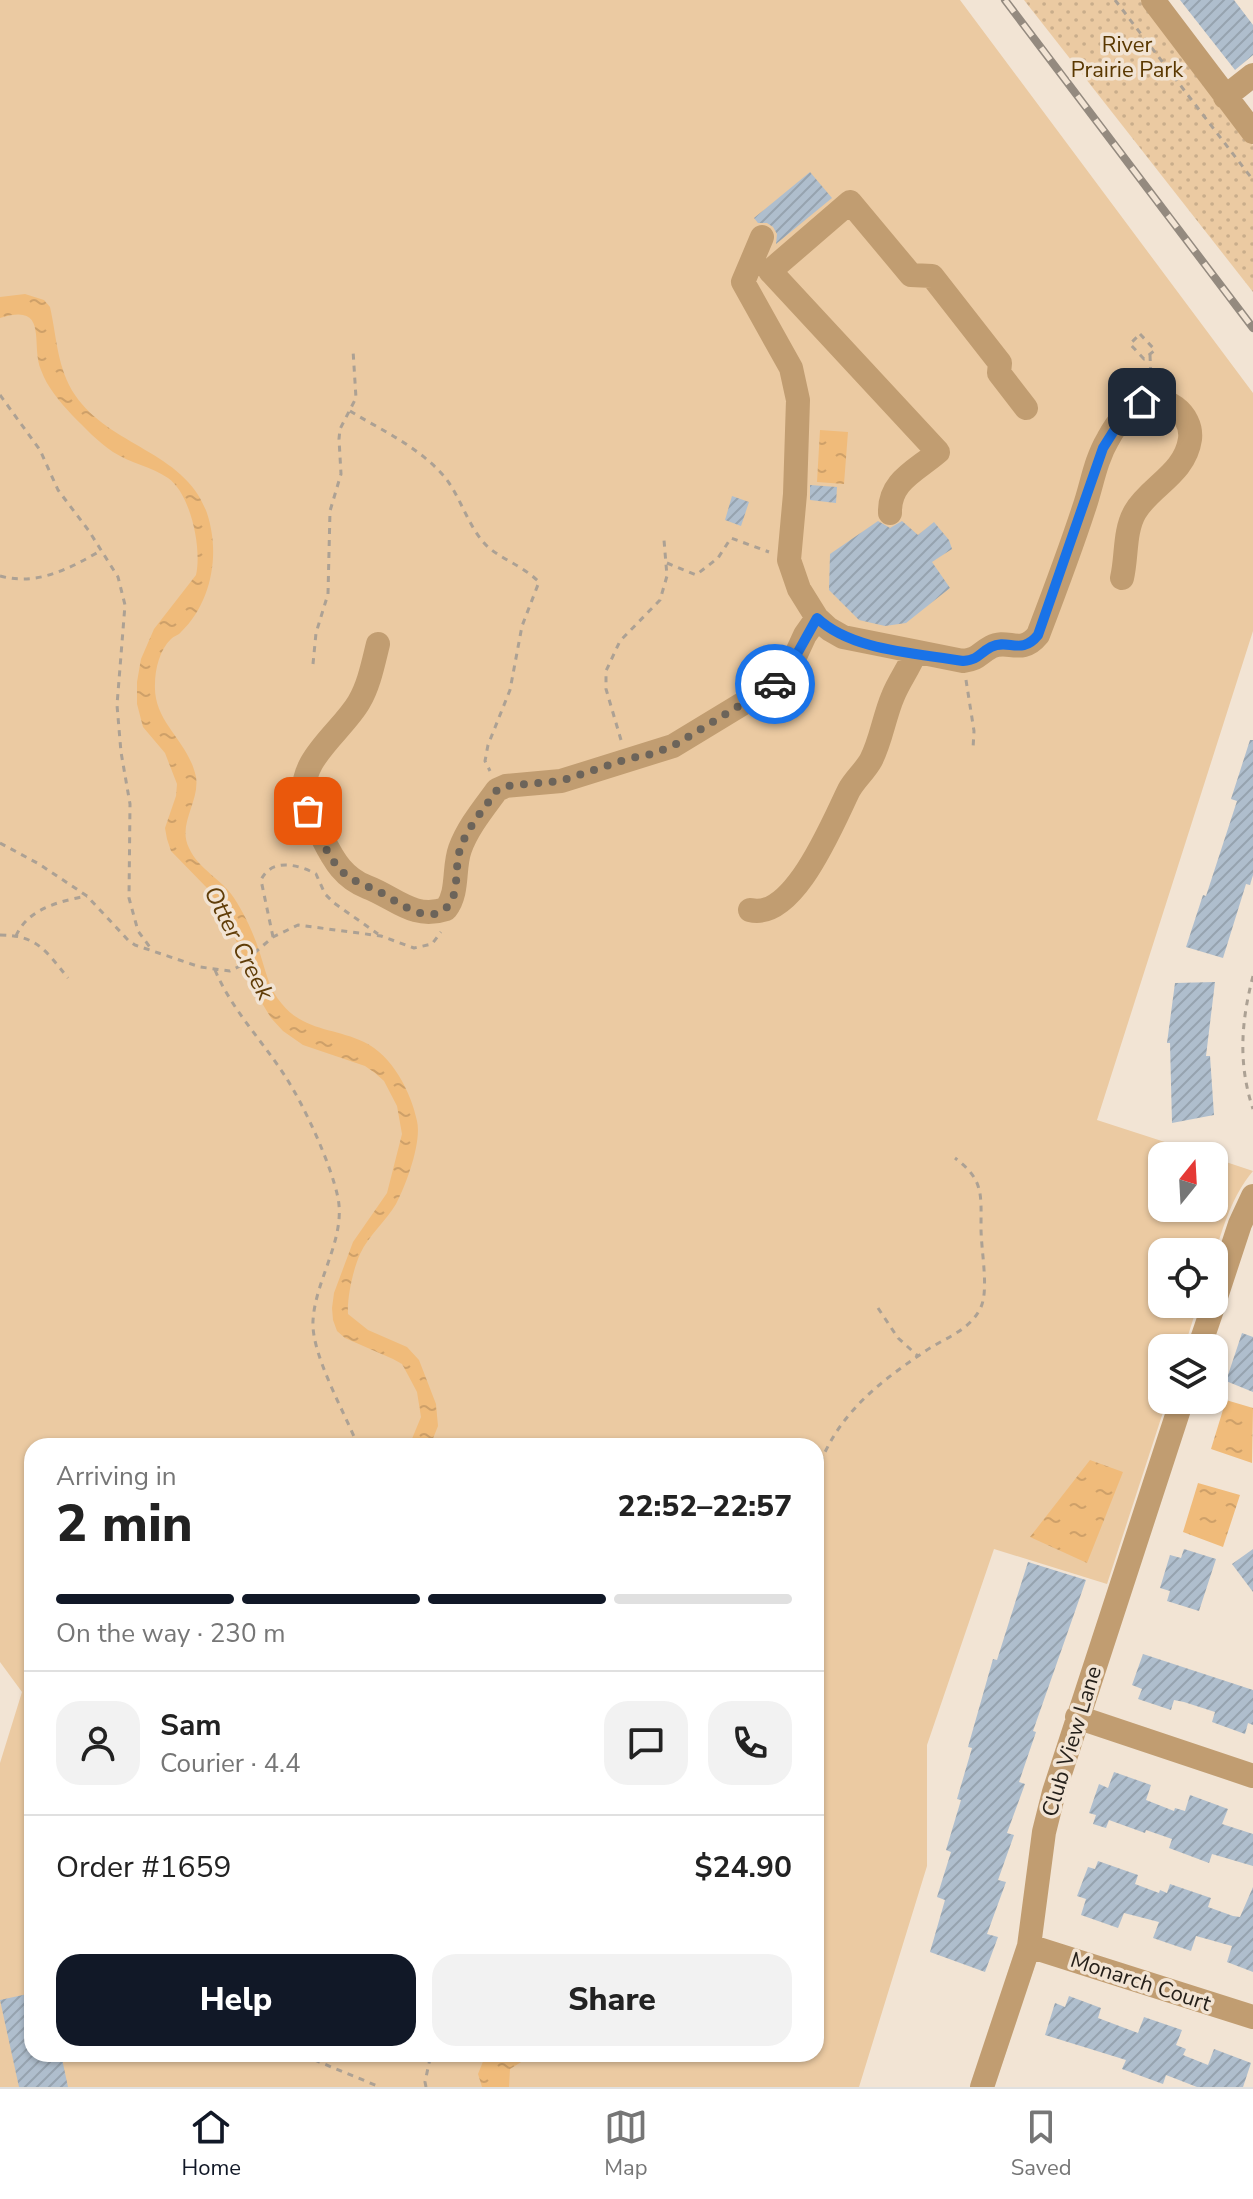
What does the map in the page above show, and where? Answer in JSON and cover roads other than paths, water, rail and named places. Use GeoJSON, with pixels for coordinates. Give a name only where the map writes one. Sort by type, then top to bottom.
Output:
{"type":"FeatureCollection","features":[{"type":"Feature","properties":{"kind":"street"},"geometry":{"type":"LineString","coordinates":[[1153,0],[1253,132]]}},
{"type":"Feature","properties":{"kind":"street"},"geometry":{"type":"LineString","coordinates":[[1225,97],[1253,75]]}},
{"type":"Feature","properties":{"kind":"street"},"geometry":{"type":"LineString","coordinates":[[890,513],[890,498],[897,484],[938,452],[770,271],[850,202],[911,275],[932,276],[1000,363],[999,373],[1026,408]]}},
{"type":"Feature","properties":{"kind":"street"},"geometry":{"type":"LineString","coordinates":[[762,237],[743,282],[791,368],[798,400],[789,560],[799,589],[817,618],[843,637],[963,661],[975,659],[991,647],[1031,644],[1038,635],[1084,510],[1091,477],[1110,435],[1142,404],[1173,406],[1187,420],[1190,438],[1183,458],[1136,511],[1128,532],[1122,578]]}},
{"type":"Feature","properties":{"kind":"street"},"geometry":{"type":"LineString","coordinates":[[378,644],[360,701],[314,757],[308,770],[304,799],[329,852],[346,875],[414,912],[425,914],[446,909],[454,891],[459,851],[466,834],[497,790],[506,786],[561,781],[673,746],[775,684],[793,661],[817,618]]}},
{"type":"Feature","properties":{"kind":"street"},"geometry":{"type":"LineString","coordinates":[[750,910],[759,913],[769,910],[782,901],[802,876],[851,787],[872,758],[894,694],[915,653]]}},
{"type":"Feature","properties":{"kind":"street"},"geometry":{"type":"LineString","coordinates":[[1228,1261],[1253,1196]]}},
{"type":"Feature","properties":{"kind":"street","name":"Club View Lane"},"geometry":{"type":"LineString","coordinates":[[982,2087],[1029,1946],[1044,1832],[1077,1717],[1177,1414]]}},
{"type":"Feature","properties":{"kind":"street"},"geometry":{"type":"LineString","coordinates":[[1077,1717],[1253,1776]]}},
{"type":"Feature","properties":{"kind":"street","name":"Monarch Court"},"geometry":{"type":"LineString","coordinates":[[1029,1946],[1253,2017]]}},
{"type":"Feature","properties":{"kind":"water","name":"Otter Creek"},"geometry":{"type":"Polygon","coordinates":[[[25,294],[44,300],[50,307],[61,363],[75,395],[91,414],[110,429],[152,454],[190,483],[203,503],[213,543],[209,584],[190,622],[164,648],[155,678],[159,710],[186,752],[196,777],[186,839],[193,856],[229,891],[247,920],[272,988],[282,1004],[310,1024],[353,1037],[374,1048],[399,1076],[410,1098],[418,1130],[412,1163],[396,1204],[360,1254],[351,1284],[348,1314],[368,1330],[407,1347],[419,1360],[436,1404],[438,1426],[433,1438],[412,1438],[421,1417],[417,1392],[402,1364],[345,1338],[337,1331],[333,1320],[334,1293],[353,1242],[387,1193],[402,1134],[397,1106],[384,1081],[365,1066],[303,1045],[271,1018],[256,993],[248,965],[218,904],[208,889],[171,851],[167,839],[165,828],[177,784],[165,753],[143,727],[137,704],[137,682],[141,659],[154,629],[196,575],[196,537],[189,509],[168,478],[107,448],[72,415],[54,394],[41,370],[32,321],[26,316],[16,315],[0,318],[0,297],[25,294]]]}},
{"type":"Feature","properties":{"kind":"water"},"geometry":{"type":"Polygon","coordinates":[[[820,430],[848,432],[844,484],[817,482],[820,430]]]}},
{"type":"Feature","properties":{"kind":"water"},"geometry":{"type":"Polygon","coordinates":[[[1228,1401],[1253,1408],[1252,1463],[1211,1449],[1222,1414],[1228,1414],[1228,1401]]]}},
{"type":"Feature","properties":{"kind":"water"},"geometry":{"type":"Polygon","coordinates":[[[1090,1460],[1123,1472],[1087,1563],[1030,1537],[1090,1460]]]}},
{"type":"Feature","properties":{"kind":"water"},"geometry":{"type":"Polygon","coordinates":[[[1198,1483],[1240,1495],[1223,1547],[1183,1532],[1198,1483]]]}},
{"type":"Feature","properties":{"kind":"water"},"geometry":{"type":"Polygon","coordinates":[[[483,2062],[521,2062],[510,2069],[509,2087],[482,2087],[478,2074],[483,2062]]]}},
{"type":"Feature","properties":{"kind":"railway"},"geometry":{"type":"LineString","coordinates":[[1005,0],[1253,328]]}},
{"type":"Feature","properties":{"kind":"park label","name":"River Prairie Park"},"geometry":{"type":"Point","coordinates":[1127,56]}}]}
